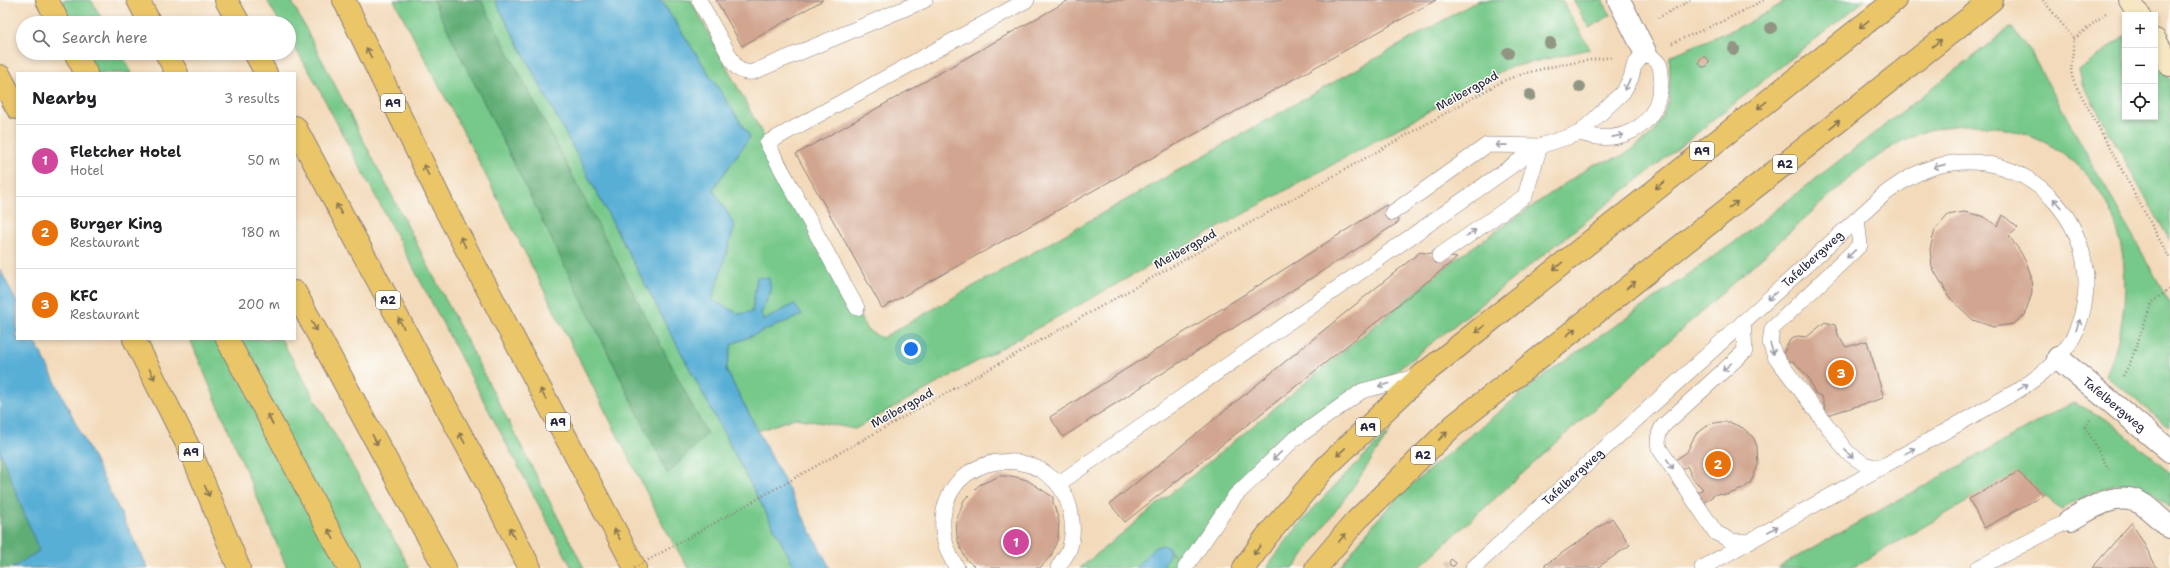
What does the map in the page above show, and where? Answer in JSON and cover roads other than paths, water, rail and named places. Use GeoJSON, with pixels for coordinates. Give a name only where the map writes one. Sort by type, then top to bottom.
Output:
{"type":"FeatureCollection","features":[{"type":"Feature","properties":{"kind":"highway"},"geometry":{"type":"LineString","coordinates":[[47,0],[55,16]]}},
{"type":"Feature","properties":{"kind":"highway"},"geometry":{"type":"LineString","coordinates":[[138,0],[146,16]]}},
{"type":"Feature","properties":{"kind":"highway"},"geometry":{"type":"LineString","coordinates":[[226,0],[235,16]]}},
{"type":"Feature","properties":{"kind":"highway","name":"A9"},"geometry":{"type":"LineString","coordinates":[[344,0],[443,205],[635,568]]}},
{"type":"Feature","properties":{"kind":"highway","name":"A9"},"geometry":{"type":"LineString","coordinates":[[1244,568],[1266,537],[1325,468],[1422,375],[1895,0]]}},
{"type":"Feature","properties":{"kind":"highway","name":"A2"},"geometry":{"type":"LineString","coordinates":[[1316,568],[1356,521],[1453,426],[1992,0]]}},
{"type":"Feature","properties":{"kind":"highway"},"geometry":{"type":"LineString","coordinates":[[79,60],[85,72]]}},
{"type":"Feature","properties":{"kind":"highway"},"geometry":{"type":"LineString","coordinates":[[170,60],[176,72]]}},
{"type":"Feature","properties":{"kind":"highway"},"geometry":{"type":"LineString","coordinates":[[259,60],[265,72]]}},
{"type":"Feature","properties":{"kind":"highway"},"geometry":{"type":"LineString","coordinates":[[0,76],[16,106]]}},
{"type":"Feature","properties":{"kind":"highway","name":"A2"},"geometry":{"type":"LineString","coordinates":[[296,129],[481,472],[530,568]]}},
{"type":"Feature","properties":{"kind":"highway"},"geometry":{"type":"LineString","coordinates":[[296,294],[445,568]]}},
{"type":"Feature","properties":{"kind":"highway","name":"A9"},"geometry":{"type":"LineString","coordinates":[[135,340],[191,452],[239,568]]}},
{"type":"Feature","properties":{"kind":"highway"},"geometry":{"type":"LineString","coordinates":[[228,340],[350,568]]}},
{"type":"Feature","properties":{"kind":"street"},"geometry":{"type":"LineString","coordinates":[[1619,0],[1645,52]]}},
{"type":"Feature","properties":{"kind":"street"},"geometry":{"type":"LineString","coordinates":[[2121,4],[2134,12]]}},
{"type":"Feature","properties":{"kind":"street"},"geometry":{"type":"LineString","coordinates":[[2158,45],[2170,65]]}},
{"type":"Feature","properties":{"kind":"street","name":"Tafelbergweg"},"geometry":{"type":"LineString","coordinates":[[2058,358],[2170,451]]}},
{"type":"Feature","properties":{"kind":"street"},"geometry":{"type":"LineString","coordinates":[[2070,520],[2100,504],[2122,498],[2133,500],[2143,505],[2170,528]]}},
{"type":"Feature","properties":{"kind":"lane"},"geometry":{"type":"LineString","coordinates":[[699,0],[734,64],[739,70],[746,73],[753,72],[925,0]]}},
{"type":"Feature","properties":{"kind":"lane"},"geometry":{"type":"LineString","coordinates":[[857,308],[767,143],[1027,0]]}},
{"type":"Feature","properties":{"kind":"lane"},"geometry":{"type":"LineString","coordinates":[[1058,484],[1540,146],[1580,133],[1623,92],[1631,78],[1634,66],[1645,52],[1658,63],[1661,82],[1658,101],[1644,123],[1627,135],[1615,138],[1591,137],[1580,133]]}},
{"type":"Feature","properties":{"kind":"lane"},"geometry":{"type":"LineString","coordinates":[[1392,213],[1487,145],[1540,146]]}},
{"type":"Feature","properties":{"kind":"lane"},"geometry":{"type":"LineString","coordinates":[[1440,256],[1525,196],[1540,146]]}},
{"type":"Feature","properties":{"kind":"lane","name":"Tafelbergweg"},"geometry":{"type":"LineString","coordinates":[[1473,568],[1882,196],[1907,178],[1934,167],[1972,162],[2000,167],[2024,176],[2046,191],[2066,215],[2081,243],[2086,270],[2083,312],[2077,330],[2058,358],[2041,376],[1702,568]]}},
{"type":"Feature","properties":{"kind":"lane"},"geometry":{"type":"LineString","coordinates":[[1857,219],[1860,246],[1772,329],[1770,343],[1775,356],[1847,452],[1864,464],[1874,467],[1885,465]]}},
{"type":"Feature","properties":{"kind":"lane"},"geometry":{"type":"LineString","coordinates":[[1743,322],[1745,351],[1663,426],[1658,436],[1658,442],[1659,448],[1716,533],[1732,541],[1750,542]]}},
{"type":"Feature","properties":{"kind":"lane"},"geometry":{"type":"LineString","coordinates":[[1185,568],[1235,496],[1292,441],[1362,391],[1422,375]]}},
{"type":"Feature","properties":{"kind":"lane"},"geometry":{"type":"LineString","coordinates":[[957,568],[945,548],[942,525],[946,502],[958,483],[975,469],[997,461],[1020,461],[1041,469],[1058,484],[1069,504],[1073,526],[1069,549],[1058,568]]}},
{"type":"Feature","properties":{"kind":"lane"},"geometry":{"type":"LineString","coordinates":[[1978,568],[2070,520]]}},
{"type":"Feature","properties":{"kind":"water"},"geometry":{"type":"Polygon","coordinates":[[[495,0],[661,0],[750,137],[713,189],[735,226],[712,300],[739,314],[752,312],[757,277],[769,278],[771,291],[761,313],[763,321],[794,304],[802,315],[732,344],[726,370],[830,568],[795,568],[495,0]]]}},
{"type":"Feature","properties":{"kind":"water"},"geometry":{"type":"Polygon","coordinates":[[[0,269],[16,301],[16,340],[34,340],[148,568],[12,568],[39,551],[0,451],[0,269]]]}},
{"type":"Feature","properties":{"kind":"water"},"geometry":{"type":"Polygon","coordinates":[[[1163,545],[1168,548],[1170,553],[1162,568],[1135,568],[1155,547],[1163,545]]]}},
{"type":"Feature","properties":{"kind":"place","name":"KFC"},"geometry":{"type":"Point","coordinates":[1841,373]}},
{"type":"Feature","properties":{"kind":"place","name":"Burger King"},"geometry":{"type":"Point","coordinates":[1718,464]}},
{"type":"Feature","properties":{"kind":"place","name":"Fletcher Hotel"},"geometry":{"type":"Point","coordinates":[1016,542]}}]}
